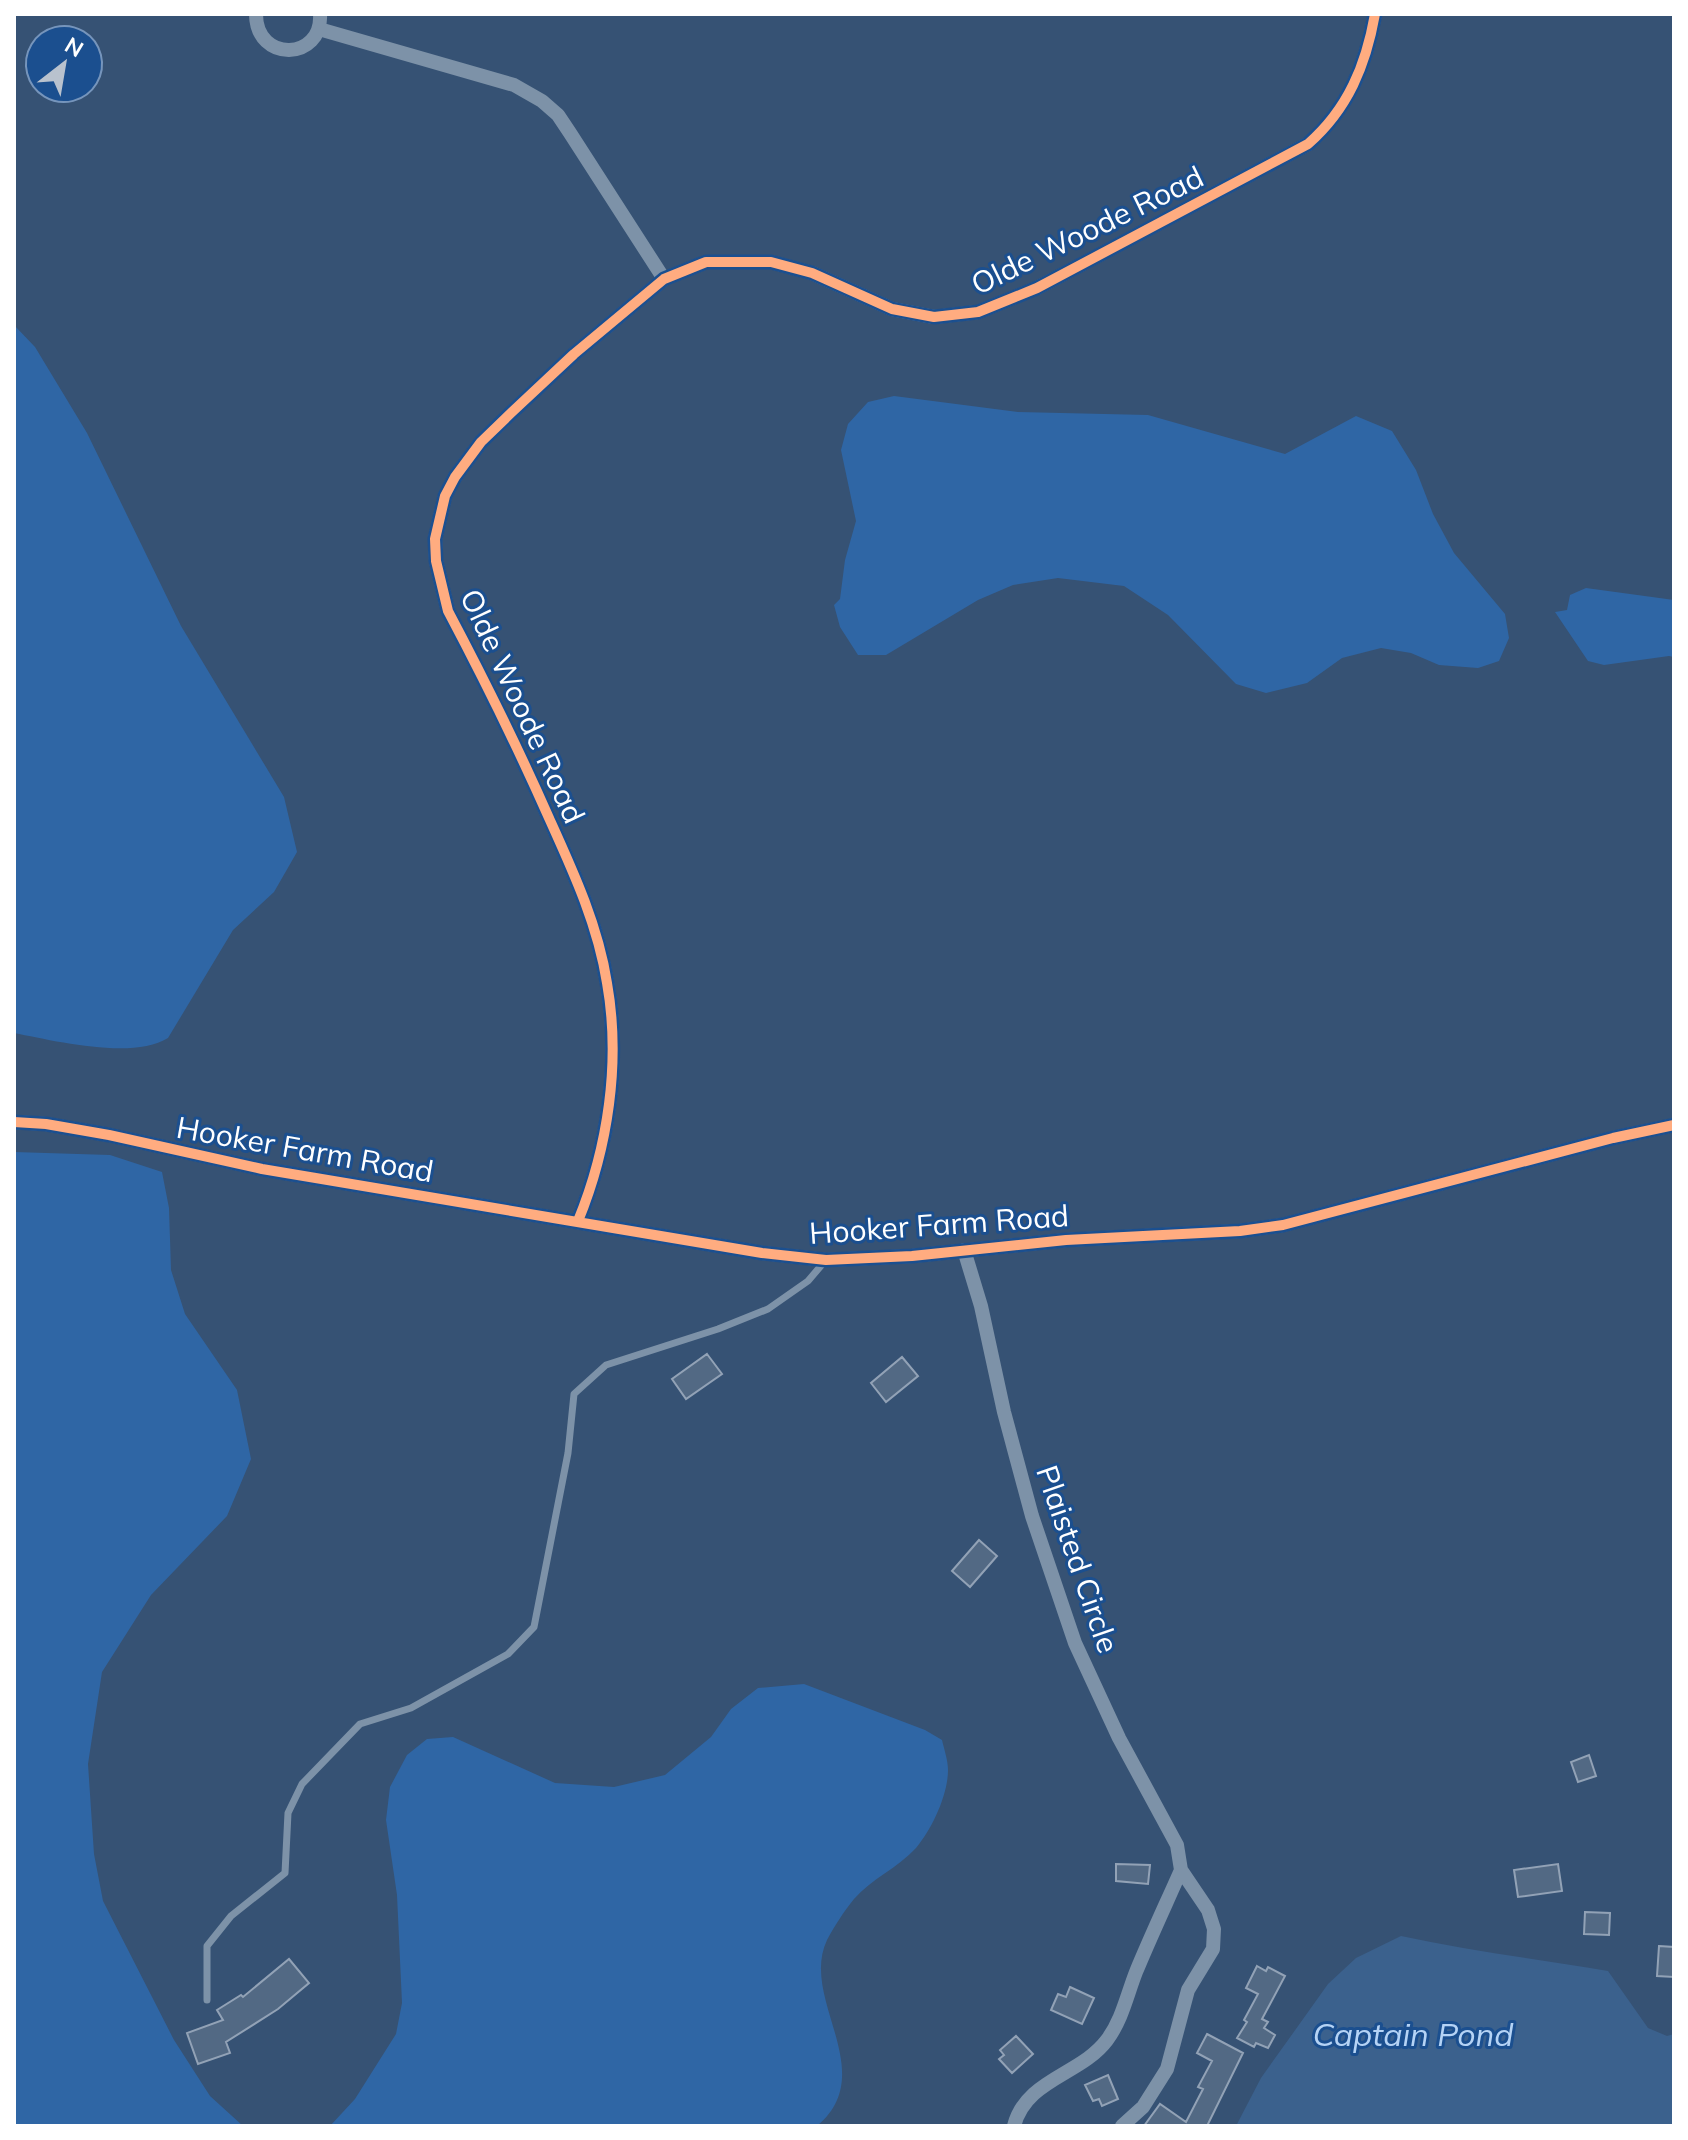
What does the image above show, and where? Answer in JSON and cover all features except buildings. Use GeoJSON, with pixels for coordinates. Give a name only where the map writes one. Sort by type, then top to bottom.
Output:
{"type":"FeatureCollection","features":[{"type":"Feature","properties":{"kind":"street"},"geometry":{"type":"LineString","coordinates":[[256,14],[260,35],[276,48],[287,51],[306,46],[320,22],[514,85],[542,101],[558,115],[664,279]]}},
{"type":"Feature","properties":{"kind":"street","name":"Olde Woode Road"},"geometry":{"type":"LineString","coordinates":[[578,1221],[588,1196],[608,1114],[612,1028],[608,985],[598,942],[568,861],[533,782],[448,611],[436,561],[435,539],[445,496],[455,477],[481,442],[574,354],[664,279],[706,262],[771,262],[812,273],[871,301],[913,314],[956,316],[998,306],[1308,144],[1338,113],[1359,76],[1375,14]]}},
{"type":"Feature","properties":{"kind":"street","name":"Hooker Farm Road"},"geometry":{"type":"LineString","coordinates":[[14,1122],[109,1135],[262,1169],[762,1253],[826,1260],[912,1256],[1066,1240],[1240,1231],[1283,1225],[1613,1138],[1674,1125]]}},
{"type":"Feature","properties":{"kind":"street","name":"Plaisted Circle"},"geometry":{"type":"LineString","coordinates":[[964,1250],[981,1306],[1004,1412],[1032,1516],[1075,1643],[1119,1738],[1177,1845],[1181,1870],[1208,1910],[1214,1929],[1213,1949],[1188,1990],[1167,2069],[1143,2107],[1122,2126]]}},
{"type":"Feature","properties":{"kind":"street"},"geometry":{"type":"LineString","coordinates":[[1014,2126],[1025,2100],[1106,2042],[1120,2018],[1135,1974],[1181,1870]]}},
{"type":"Feature","properties":{"kind":"lane"},"geometry":{"type":"LineString","coordinates":[[207,2000],[207,1946],[231,1916],[285,1873],[288,1813],[302,1784],[360,1724],[411,1708],[508,1654],[534,1627],[568,1453],[574,1394],[606,1365],[718,1329],[768,1309],[808,1281],[826,1260]]}},
{"type":"Feature","properties":{"kind":"shaded area"},"geometry":{"type":"Polygon","coordinates":[[[14,325],[35,347],[87,433],[181,626],[284,797],[297,852],[274,892],[233,930],[168,1038],[135,1048],[93,1047],[14,1033],[14,325]]]}},
{"type":"Feature","properties":{"kind":"shaded area"},"geometry":{"type":"Polygon","coordinates":[[[894,396],[1018,412],[1148,415],[1285,454],[1356,416],[1392,431],[1416,470],[1433,514],[1454,553],[1505,614],[1509,638],[1499,661],[1478,668],[1439,665],[1411,653],[1381,648],[1342,658],[1307,683],[1266,693],[1236,684],[1168,615],[1124,586],[1058,578],[1013,585],[978,600],[886,655],[858,655],[840,627],[834,605],[840,599],[845,560],[856,521],[841,450],[848,424],[868,402],[894,396]]]}},
{"type":"Feature","properties":{"kind":"shaded area"},"geometry":{"type":"Polygon","coordinates":[[[1586,588],[1674,600],[1674,657],[1604,665],[1588,661],[1555,612],[1567,610],[1570,595],[1586,588]]]}},
{"type":"Feature","properties":{"kind":"shaded area"},"geometry":{"type":"Polygon","coordinates":[[[14,1152],[110,1155],[162,1172],[169,1208],[171,1270],[185,1314],[237,1390],[251,1459],[227,1516],[151,1595],[102,1672],[88,1764],[94,1854],[103,1901],[174,2040],[210,2096],[243,2126],[14,2126],[14,1152]]]}},
{"type":"Feature","properties":{"kind":"shaded area"},"geometry":{"type":"Polygon","coordinates":[[[804,1684],[925,1730],[942,1740],[948,1770],[942,1801],[922,1840],[909,1855],[854,1899],[827,1940],[821,1963],[823,1986],[841,2059],[842,2082],[835,2105],[817,2126],[330,2126],[355,2099],[396,2034],[402,2003],[397,1895],[386,1820],[390,1787],[407,1755],[427,1739],[453,1737],[555,1783],[614,1787],[665,1775],[711,1737],[731,1709],[758,1688],[804,1684]]]}},
{"type":"Feature","properties":{"kind":"water","name":"Captain Pond"},"geometry":{"type":"Polygon","coordinates":[[[1401,1936],[1608,1971],[1648,2028],[1667,2036],[1674,2034],[1674,2126],[1236,2126],[1261,2078],[1328,1984],[1356,1958],[1401,1936]]]}},
{"type":"Feature","properties":{"kind":"cycle path"},"geometry":{"type":"LineString","coordinates":[[578,1221],[597,1164],[609,1104],[613,1043],[607,983],[591,919],[567,858],[488,688],[448,611],[436,561],[435,539],[445,496],[455,477],[481,442],[574,354],[664,279],[706,262],[771,262],[812,273],[892,309],[934,317],[978,312],[1037,288],[1308,144],[1334,116],[1353,85],[1375,14]]}},
{"type":"Feature","properties":{"kind":"cycle path"},"geometry":{"type":"LineString","coordinates":[[14,1122],[109,1135],[262,1169],[762,1253],[826,1260],[912,1256],[1066,1240],[1240,1231],[1283,1225],[1613,1138],[1674,1125]]}}]}
